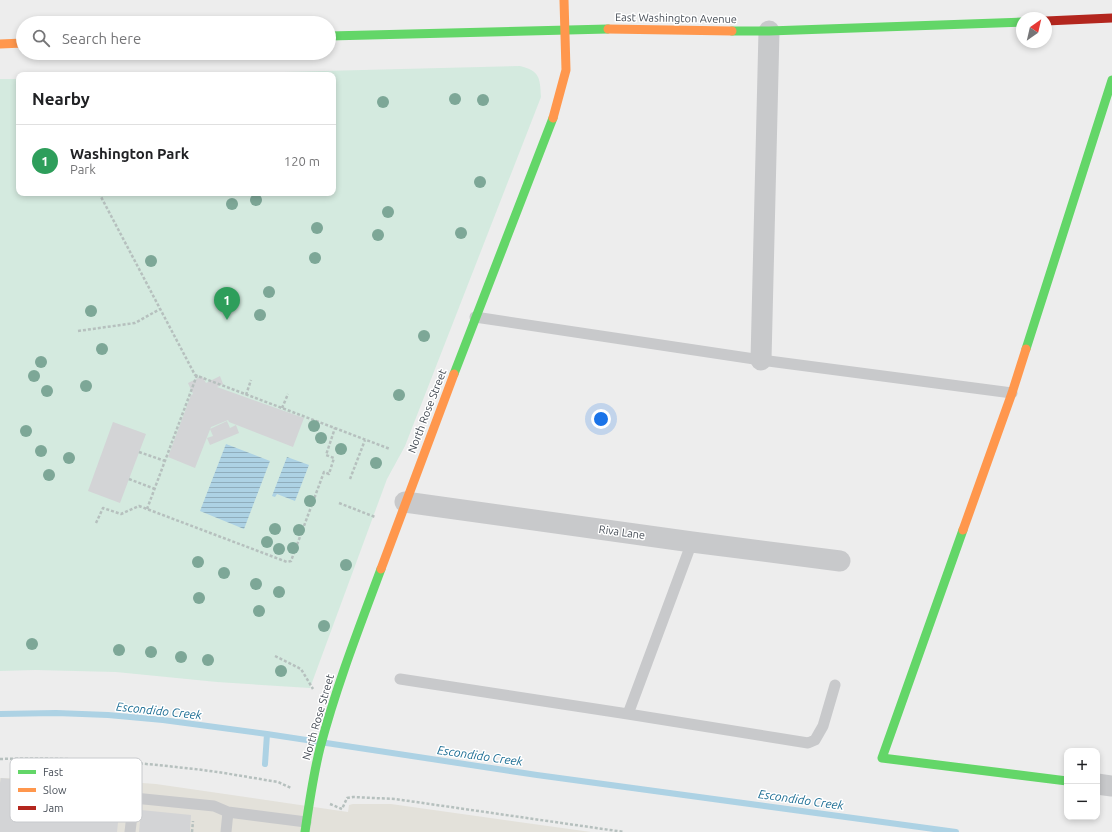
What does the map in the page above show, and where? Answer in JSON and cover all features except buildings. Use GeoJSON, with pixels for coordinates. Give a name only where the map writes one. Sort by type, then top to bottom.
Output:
{"type":"FeatureCollection","features":[{"type":"Feature","properties":{"kind":"street","name":"North Rose Street"},"geometry":{"type":"LineString","coordinates":[[306,827],[313,777],[333,703],[346,663],[475,317],[553,119],[566,70],[564,0]]}},
{"type":"Feature","properties":{"kind":"street"},"geometry":{"type":"LineString","coordinates":[[1052,21],[1112,18]]}},
{"type":"Feature","properties":{"kind":"street","name":"East Washington Avenue"},"geometry":{"type":"LineString","coordinates":[[336,36],[601,29],[769,31],[1016,22]]}},
{"type":"Feature","properties":{"kind":"street"},"geometry":{"type":"LineString","coordinates":[[761,360],[769,31]]}},
{"type":"Feature","properties":{"kind":"street"},"geometry":{"type":"LineString","coordinates":[[0,44],[16,43]]}},
{"type":"Feature","properties":{"kind":"street"},"geometry":{"type":"LineString","coordinates":[[1064,781],[882,758],[1012,393],[1112,80]]}},
{"type":"Feature","properties":{"kind":"street","name":"Riva Lane"},"geometry":{"type":"LineString","coordinates":[[405,502],[692,542],[840,560]]}},
{"type":"Feature","properties":{"kind":"street"},"geometry":{"type":"LineString","coordinates":[[1100,784],[1112,786]]}},
{"type":"Feature","properties":{"kind":"lane"},"geometry":{"type":"LineString","coordinates":[[475,317],[761,360],[1012,393]]}},
{"type":"Feature","properties":{"kind":"lane"},"geometry":{"type":"LineString","coordinates":[[628,714],[692,542]]}},
{"type":"Feature","properties":{"kind":"lane"},"geometry":{"type":"LineString","coordinates":[[400,679],[808,743],[815,740],[823,726],[835,685]]}},
{"type":"Feature","properties":{"kind":"lane"},"geometry":{"type":"LineString","coordinates":[[142,799],[214,806],[228,812],[306,827]]}},
{"type":"Feature","properties":{"kind":"lane"},"geometry":{"type":"LineString","coordinates":[[226,832],[228,812]]}},
{"type":"Feature","properties":{"kind":"lane"},"geometry":{"type":"LineString","coordinates":[[130,832],[131,822]]}},
{"type":"Feature","properties":{"kind":"path"},"geometry":{"type":"LineString","coordinates":[[101,196],[197,375],[390,449]]}},
{"type":"Feature","properties":{"kind":"path"},"geometry":{"type":"LineString","coordinates":[[78,331],[135,323],[160,308]]}},
{"type":"Feature","properties":{"kind":"path"},"geometry":{"type":"LineString","coordinates":[[147,509],[197,375]]}},
{"type":"Feature","properties":{"kind":"path"},"geometry":{"type":"LineString","coordinates":[[246,394],[251,380]]}},
{"type":"Feature","properties":{"kind":"path"},"geometry":{"type":"LineString","coordinates":[[282,408],[288,394]]}},
{"type":"Feature","properties":{"kind":"path"},"geometry":{"type":"LineString","coordinates":[[96,523],[103,508],[121,514],[139,506],[287,562],[291,561],[324,472],[329,474],[334,458],[326,455],[336,428]]}},
{"type":"Feature","properties":{"kind":"path"},"geometry":{"type":"LineString","coordinates":[[350,479],[365,440]]}},
{"type":"Feature","properties":{"kind":"path"},"geometry":{"type":"LineString","coordinates":[[139,452],[165,461]]}},
{"type":"Feature","properties":{"kind":"path"},"geometry":{"type":"LineString","coordinates":[[129,479],[155,489]]}},
{"type":"Feature","properties":{"kind":"path"},"geometry":{"type":"LineString","coordinates":[[339,502],[376,517]]}},
{"type":"Feature","properties":{"kind":"path"},"geometry":{"type":"LineString","coordinates":[[275,656],[301,669],[313,689]]}},
{"type":"Feature","properties":{"kind":"shaded area"},"geometry":{"type":"Polygon","coordinates":[[[0,778],[10,778],[10,822],[142,822],[142,783],[348,812],[349,805],[353,804],[391,804],[591,832],[0,832],[0,778]]]}},
{"type":"Feature","properties":{"kind":"green space"},"geometry":{"type":"Polygon","coordinates":[[[520,66],[532,70],[538,76],[541,97],[405,446],[387,479],[310,688],[217,682],[116,672],[35,670],[0,671],[0,79],[16,79],[16,196],[336,196],[336,72],[284,72],[520,66]]]}},
{"type":"Feature","properties":{"kind":"water"},"geometry":{"type":"Polygon","coordinates":[[[226,444],[270,461],[244,529],[200,511],[226,444]]]}},
{"type":"Feature","properties":{"kind":"water"},"geometry":{"type":"Polygon","coordinates":[[[287,457],[309,465],[295,501],[277,494],[275,497],[272,496],[287,457]]]}},
{"type":"Feature","properties":{"kind":"waterway","name":"Escondido Creek"},"geometry":{"type":"LineString","coordinates":[[0,714],[56,713],[108,715],[163,720],[267,734],[537,775],[956,832]]}},
{"type":"Feature","properties":{"kind":"waterway"},"geometry":{"type":"LineString","coordinates":[[265,764],[267,734]]}},
{"type":"Feature","properties":{"kind":"traffic: fast"},"geometry":{"type":"LineString","coordinates":[[732,31],[1016,22]]}},
{"type":"Feature","properties":{"kind":"traffic: fast"},"geometry":{"type":"LineString","coordinates":[[336,36],[608,29]]}},
{"type":"Feature","properties":{"kind":"traffic: fast"},"geometry":{"type":"LineString","coordinates":[[1026,349],[1112,80]]}},
{"type":"Feature","properties":{"kind":"traffic: fast"},"geometry":{"type":"LineString","coordinates":[[454,374],[553,118]]}},
{"type":"Feature","properties":{"kind":"traffic: fast"},"geometry":{"type":"LineString","coordinates":[[963,530],[882,758],[1064,781]]}},
{"type":"Feature","properties":{"kind":"traffic: fast"},"geometry":{"type":"LineString","coordinates":[[305,832],[315,769],[326,725],[348,658],[381,569]]}},
{"type":"Feature","properties":{"kind":"traffic: slow"},"geometry":{"type":"LineString","coordinates":[[553,118],[566,70],[564,0]]}},
{"type":"Feature","properties":{"kind":"traffic: slow"},"geometry":{"type":"LineString","coordinates":[[608,29],[732,31]]}},
{"type":"Feature","properties":{"kind":"traffic: slow"},"geometry":{"type":"LineString","coordinates":[[0,44],[16,43]]}},
{"type":"Feature","properties":{"kind":"traffic: slow"},"geometry":{"type":"LineString","coordinates":[[963,530],[1012,393],[1026,349]]}},
{"type":"Feature","properties":{"kind":"traffic: slow"},"geometry":{"type":"LineString","coordinates":[[381,569],[454,374]]}},
{"type":"Feature","properties":{"kind":"traffic: jam"},"geometry":{"type":"LineString","coordinates":[[1052,21],[1112,18]]}},
{"type":"Feature","properties":{"kind":"place","name":"Washington Park"},"geometry":{"type":"Point","coordinates":[227,320]}}]}
